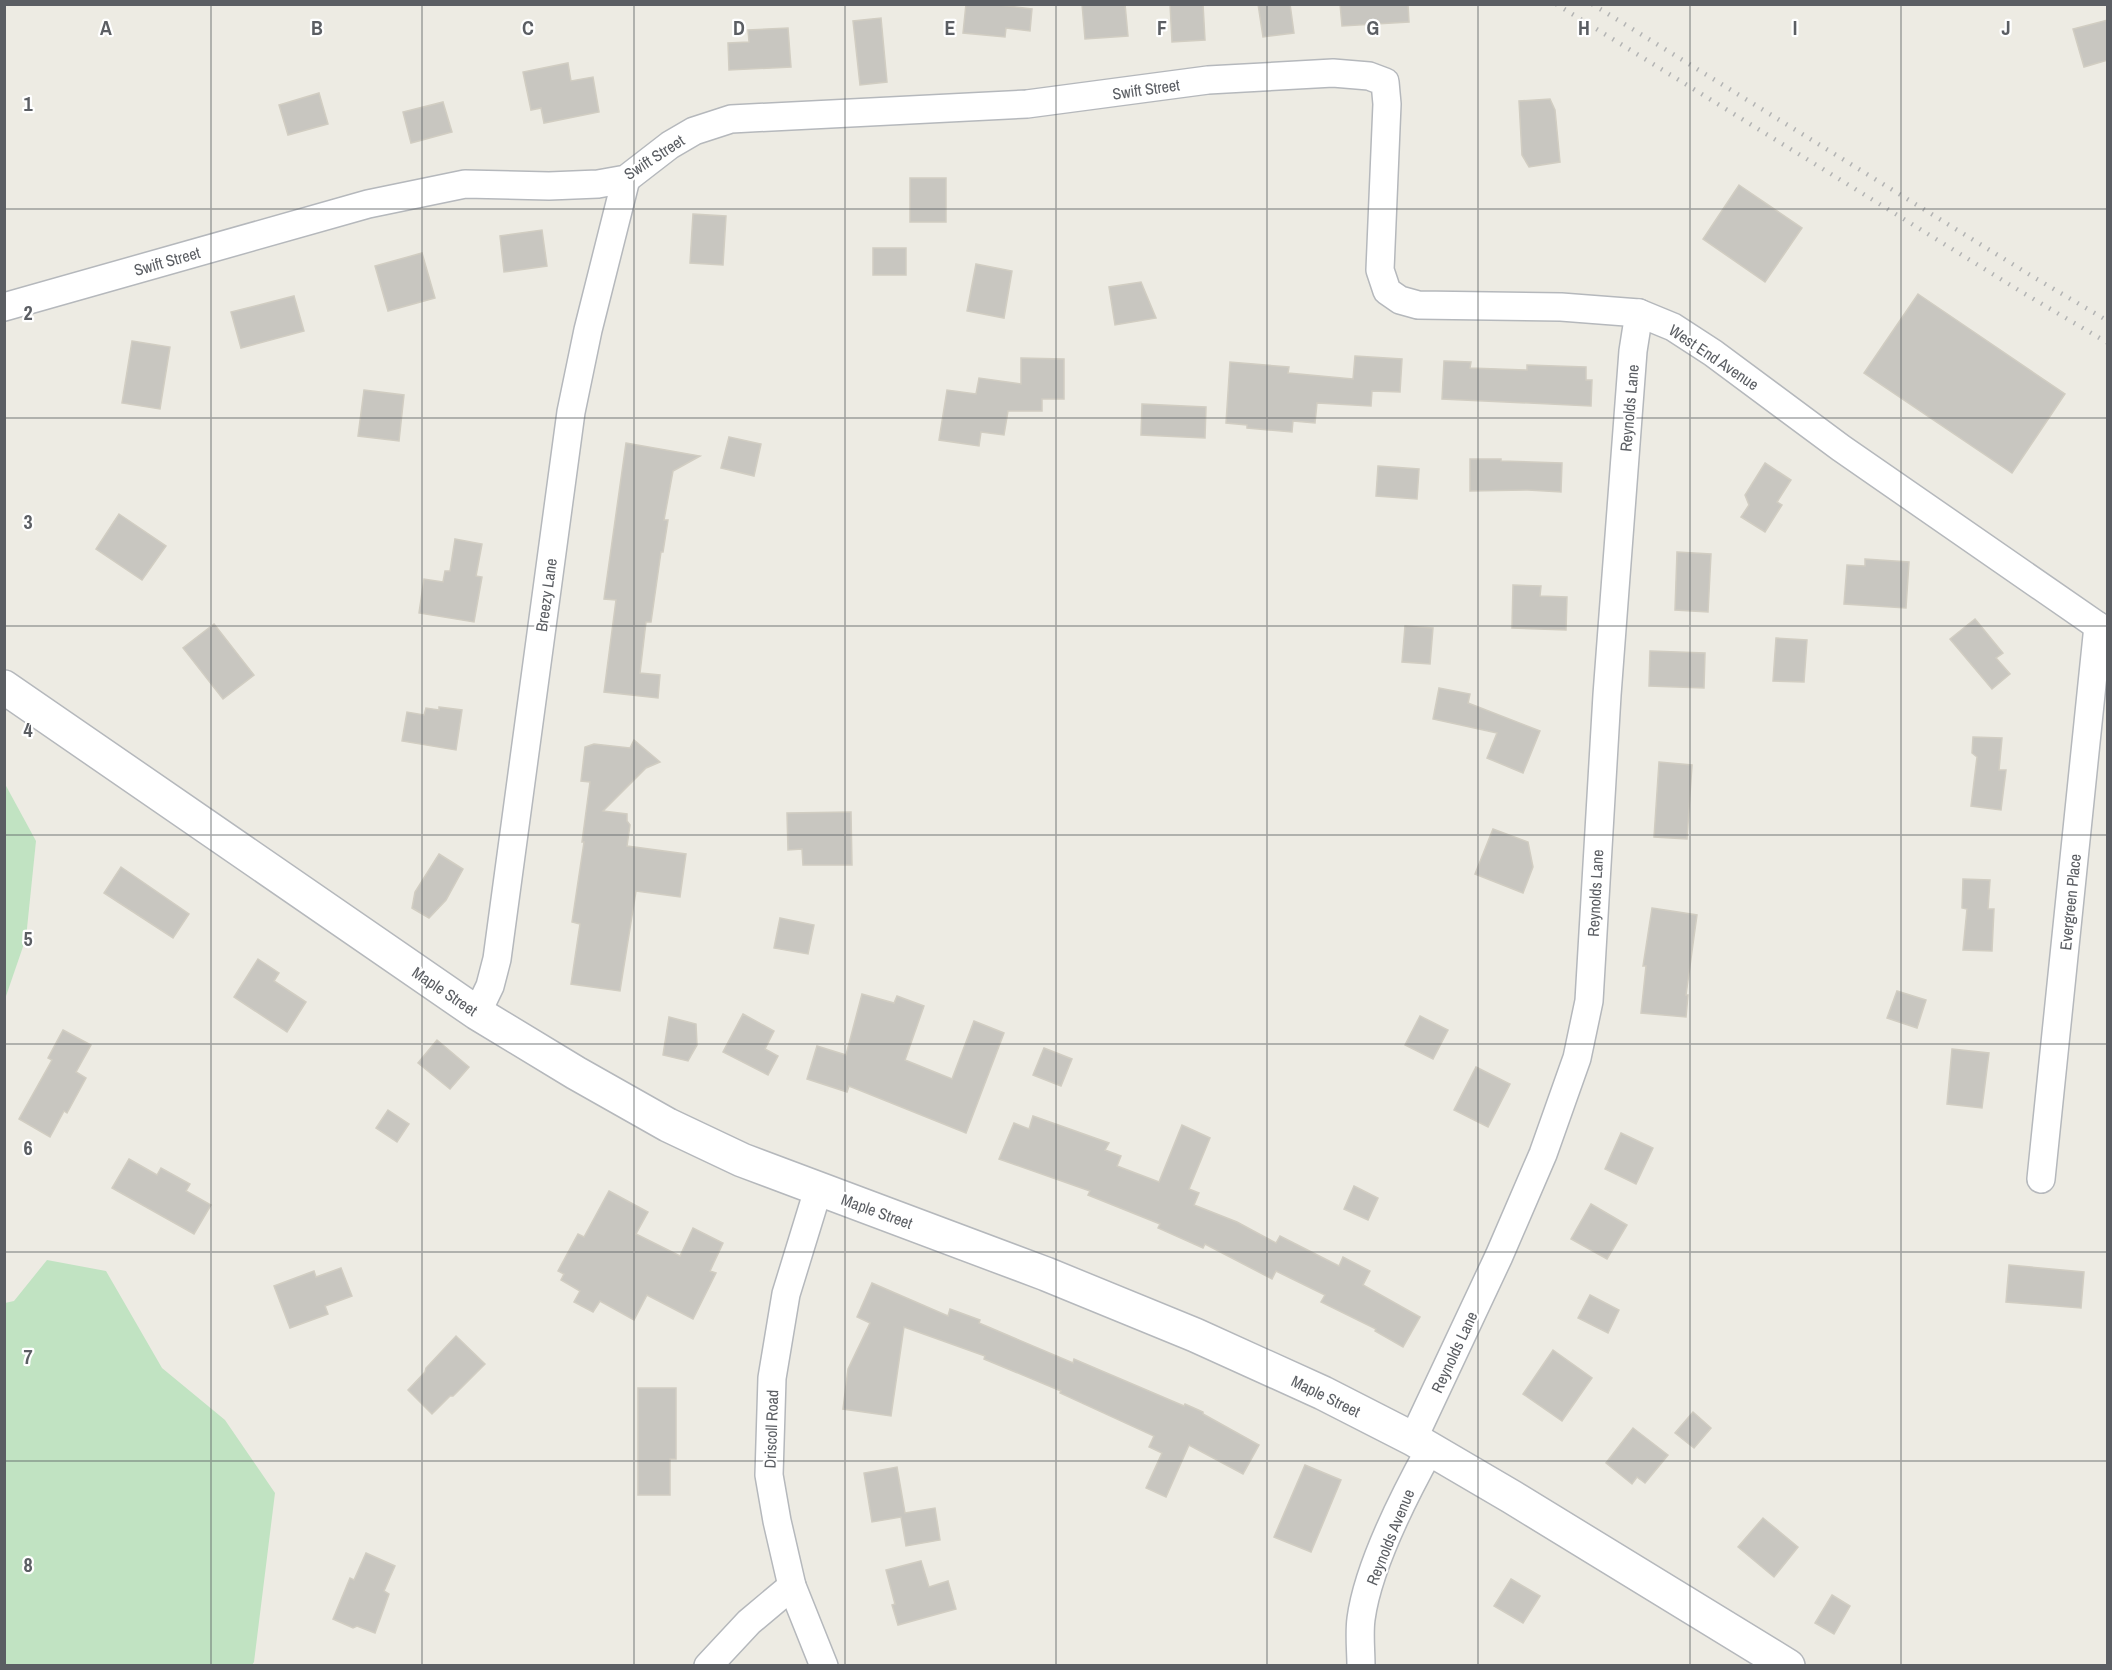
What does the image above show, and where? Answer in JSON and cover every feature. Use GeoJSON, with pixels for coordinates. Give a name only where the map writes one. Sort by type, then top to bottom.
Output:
{"type":"FeatureCollection","features":[{"type":"Feature","properties":{"kind":"street","name":"Swift Street"},"geometry":{"type":"LineString","coordinates":[[4,307],[368,204],[465,184],[598,184],[626,179],[670,145],[694,131],[731,119],[1027,104],[1208,80],[1322,74],[1369,76],[1385,82]]}},
{"type":"Feature","properties":{"kind":"street","name":"West End Avenue"},"geometry":{"type":"LineString","coordinates":[[1385,82],[1387,104],[1380,270],[1387,291],[1400,300],[1419,305],[1562,307],[1639,313],[1673,327],[1713,353],[1841,448],[2103,630]]}},
{"type":"Feature","properties":{"kind":"street","name":"Breezy Lane"},"geometry":{"type":"LineString","coordinates":[[477,1013],[490,987],[497,959],[571,412],[588,330],[626,179]]}},
{"type":"Feature","properties":{"kind":"street","name":"Reynolds Lane"},"geometry":{"type":"LineString","coordinates":[[1422,1444],[1494,1266],[1543,1154],[1577,1059],[1589,1001],[1607,683],[1633,351],[1639,313]]}},
{"type":"Feature","properties":{"kind":"street","name":"Evergreen Place"},"geometry":{"type":"LineString","coordinates":[[2041,1179],[2103,630]]}},
{"type":"Feature","properties":{"kind":"street","name":"Maple Street"},"geometry":{"type":"LineString","coordinates":[[4,687],[477,1013],[668,1125],[742,1160],[818,1190],[1046,1274],[1195,1335],[1323,1393],[1422,1444],[1585,1540],[1788,1665]]}},
{"type":"Feature","properties":{"kind":"street","name":"Driscoll Road"},"geometry":{"type":"LineString","coordinates":[[818,1190],[786,1294],[772,1378],[769,1475],[792,1586],[824,1665]]}},
{"type":"Feature","properties":{"kind":"street","name":"Reynolds Avenue"},"geometry":{"type":"LineString","coordinates":[[1361,1665],[1361,1620],[1374,1569],[1408,1489],[1422,1444]]}},
{"type":"Feature","properties":{"kind":"street"},"geometry":{"type":"LineString","coordinates":[[708,1665],[749,1622],[792,1586]]}},
{"type":"Feature","properties":{"kind":"green space"},"geometry":{"type":"Polygon","coordinates":[[[5,784],[36,841],[26,938],[5,999],[5,784]]]}},
{"type":"Feature","properties":{"kind":"green space"},"geometry":{"type":"Polygon","coordinates":[[[47,1260],[106,1271],[162,1368],[225,1420],[275,1493],[252,1665],[5,1665],[5,1303],[14,1301],[47,1260]]]}},
{"type":"Feature","properties":{"kind":"building"},"geometry":{"type":"Polygon","coordinates":[[[966,4],[991,4],[1032,9],[1030,31],[1006,28],[1005,37],[963,33],[966,4]]]}},
{"type":"Feature","properties":{"kind":"building"},"geometry":{"type":"Polygon","coordinates":[[[1082,4],[1125,4],[1128,36],[1085,39],[1082,4]]]}},
{"type":"Feature","properties":{"kind":"building"},"geometry":{"type":"Polygon","coordinates":[[[1170,4],[1203,4],[1205,40],[1172,42],[1170,4]]]}},
{"type":"Feature","properties":{"kind":"building"},"geometry":{"type":"Polygon","coordinates":[[[1258,4],[1290,4],[1294,33],[1263,37],[1258,4]]]}},
{"type":"Feature","properties":{"kind":"building"},"geometry":{"type":"Polygon","coordinates":[[[1340,4],[1408,4],[1409,22],[1342,26],[1340,4]]]}},
{"type":"Feature","properties":{"kind":"building"},"geometry":{"type":"Polygon","coordinates":[[[881,18],[887,82],[860,85],[853,21],[881,18]]]}},
{"type":"Feature","properties":{"kind":"building"},"geometry":{"type":"Polygon","coordinates":[[[2108,20],[2108,60],[2084,67],[2073,29],[2108,20]]]}},
{"type":"Feature","properties":{"kind":"building"},"geometry":{"type":"Polygon","coordinates":[[[788,28],[791,67],[729,70],[728,43],[749,42],[748,30],[788,28]]]}},
{"type":"Feature","properties":{"kind":"building"},"geometry":{"type":"Polygon","coordinates":[[[568,63],[571,81],[593,77],[599,112],[544,123],[541,108],[531,110],[523,72],[568,63]]]}},
{"type":"Feature","properties":{"kind":"building"},"geometry":{"type":"Polygon","coordinates":[[[319,93],[328,124],[288,135],[279,105],[319,93]]]}},
{"type":"Feature","properties":{"kind":"building"},"geometry":{"type":"Polygon","coordinates":[[[1550,99],[1555,110],[1560,162],[1529,167],[1522,155],[1519,101],[1550,99]]]}},
{"type":"Feature","properties":{"kind":"building"},"geometry":{"type":"Polygon","coordinates":[[[443,102],[452,132],[411,143],[403,112],[443,102]]]}},
{"type":"Feature","properties":{"kind":"building"},"geometry":{"type":"Polygon","coordinates":[[[910,178],[946,178],[946,222],[910,222],[910,178]]]}},
{"type":"Feature","properties":{"kind":"building"},"geometry":{"type":"Polygon","coordinates":[[[1739,185],[1802,228],[1765,282],[1703,239],[1739,185]]]}},
{"type":"Feature","properties":{"kind":"building"},"geometry":{"type":"Polygon","coordinates":[[[693,214],[726,216],[723,265],[690,263],[693,214]]]}},
{"type":"Feature","properties":{"kind":"building"},"geometry":{"type":"Polygon","coordinates":[[[542,230],[547,266],[504,272],[500,236],[542,230]]]}},
{"type":"Feature","properties":{"kind":"building"},"geometry":{"type":"Polygon","coordinates":[[[873,248],[906,248],[906,275],[873,275],[873,248]]]}},
{"type":"Feature","properties":{"kind":"building"},"geometry":{"type":"Polygon","coordinates":[[[422,253],[435,298],[388,311],[375,266],[422,253]]]}},
{"type":"Feature","properties":{"kind":"building"},"geometry":{"type":"Polygon","coordinates":[[[976,264],[1012,271],[1004,318],[967,311],[976,264]]]}},
{"type":"Feature","properties":{"kind":"building"},"geometry":{"type":"Polygon","coordinates":[[[1141,282],[1156,318],[1115,325],[1109,287],[1141,282]]]}},
{"type":"Feature","properties":{"kind":"building"},"geometry":{"type":"Polygon","coordinates":[[[1918,294],[2065,394],[2012,473],[1864,373],[1918,294]]]}},
{"type":"Feature","properties":{"kind":"building"},"geometry":{"type":"Polygon","coordinates":[[[294,296],[304,331],[241,348],[231,312],[294,296]]]}},
{"type":"Feature","properties":{"kind":"building"},"geometry":{"type":"Polygon","coordinates":[[[132,341],[170,347],[160,409],[122,403],[132,341]]]}},
{"type":"Feature","properties":{"kind":"building"},"geometry":{"type":"Polygon","coordinates":[[[1355,356],[1402,359],[1400,392],[1372,391],[1371,406],[1317,403],[1315,423],[1293,421],[1292,432],[1247,428],[1247,425],[1226,423],[1230,362],[1289,367],[1288,373],[1353,379],[1355,356]]]}},
{"type":"Feature","properties":{"kind":"building"},"geometry":{"type":"Polygon","coordinates":[[[1021,358],[1064,359],[1064,399],[1042,399],[1042,411],[1008,411],[1004,435],[981,432],[979,446],[939,440],[947,390],[976,394],[979,378],[1021,384],[1021,358]]]}},
{"type":"Feature","properties":{"kind":"building"},"geometry":{"type":"Polygon","coordinates":[[[1444,361],[1471,362],[1470,368],[1527,370],[1527,365],[1586,367],[1586,380],[1592,380],[1591,406],[1442,399],[1444,361]]]}},
{"type":"Feature","properties":{"kind":"building"},"geometry":{"type":"Polygon","coordinates":[[[364,390],[404,395],[399,441],[358,436],[364,390]]]}},
{"type":"Feature","properties":{"kind":"building"},"geometry":{"type":"Polygon","coordinates":[[[1142,404],[1206,407],[1205,438],[1141,435],[1142,404]]]}},
{"type":"Feature","properties":{"kind":"building"},"geometry":{"type":"Polygon","coordinates":[[[729,437],[761,444],[754,476],[721,468],[729,437]]]}},
{"type":"Feature","properties":{"kind":"building"},"geometry":{"type":"Polygon","coordinates":[[[626,443],[700,456],[673,471],[664,520],[668,520],[651,622],[646,622],[640,673],[660,675],[658,698],[604,692],[616,600],[604,599],[626,443]]]}},
{"type":"Feature","properties":{"kind":"building"},"geometry":{"type":"Polygon","coordinates":[[[1470,459],[1562,463],[1561,492],[1470,491],[1470,459]]]}},
{"type":"Feature","properties":{"kind":"building"},"geometry":{"type":"Polygon","coordinates":[[[1765,463],[1791,480],[1777,502],[1782,505],[1765,532],[1741,517],[1749,505],[1745,495],[1765,463]]]}},
{"type":"Feature","properties":{"kind":"building"},"geometry":{"type":"Polygon","coordinates":[[[1378,466],[1419,469],[1417,499],[1376,496],[1378,466]]]}},
{"type":"Feature","properties":{"kind":"building"},"geometry":{"type":"Polygon","coordinates":[[[119,514],[166,546],[142,580],[96,549],[119,514]]]}},
{"type":"Feature","properties":{"kind":"building"},"geometry":{"type":"Polygon","coordinates":[[[455,539],[482,544],[476,576],[482,577],[474,622],[419,613],[424,579],[443,582],[445,571],[450,571],[455,539]]]}},
{"type":"Feature","properties":{"kind":"building"},"geometry":{"type":"Polygon","coordinates":[[[1677,552],[1711,554],[1708,612],[1675,610],[1677,552]]]}},
{"type":"Feature","properties":{"kind":"building"},"geometry":{"type":"Polygon","coordinates":[[[1865,559],[1909,562],[1906,608],[1844,604],[1847,565],[1865,566],[1865,559]]]}},
{"type":"Feature","properties":{"kind":"building"},"geometry":{"type":"Polygon","coordinates":[[[1513,585],[1541,586],[1540,596],[1567,597],[1566,630],[1512,628],[1513,585]]]}},
{"type":"Feature","properties":{"kind":"building"},"geometry":{"type":"Polygon","coordinates":[[[1975,619],[2003,653],[1996,658],[2010,674],[1992,689],[1950,639],[1975,619]]]}},
{"type":"Feature","properties":{"kind":"building"},"geometry":{"type":"Polygon","coordinates":[[[214,624],[254,675],[223,699],[183,648],[214,624]]]}},
{"type":"Feature","properties":{"kind":"building"},"geometry":{"type":"Polygon","coordinates":[[[1405,626],[1433,628],[1430,664],[1402,662],[1405,626]]]}},
{"type":"Feature","properties":{"kind":"building"},"geometry":{"type":"Polygon","coordinates":[[[1776,638],[1807,640],[1804,682],[1773,681],[1776,638]]]}},
{"type":"Feature","properties":{"kind":"building"},"geometry":{"type":"Polygon","coordinates":[[[1650,651],[1705,653],[1704,688],[1649,686],[1650,651]]]}},
{"type":"Feature","properties":{"kind":"building"},"geometry":{"type":"Polygon","coordinates":[[[1439,688],[1470,694],[1468,703],[1540,731],[1523,773],[1487,758],[1497,733],[1433,719],[1439,688]]]}},
{"type":"Feature","properties":{"kind":"building"},"geometry":{"type":"Polygon","coordinates":[[[439,707],[462,710],[456,750],[402,741],[407,712],[424,715],[426,708],[439,710],[439,707]]]}},
{"type":"Feature","properties":{"kind":"building"},"geometry":{"type":"Polygon","coordinates":[[[1973,737],[2002,738],[1999,770],[2006,770],[2001,810],[1971,806],[1977,757],[1972,753],[1973,737]]]}},
{"type":"Feature","properties":{"kind":"building"},"geometry":{"type":"Polygon","coordinates":[[[634,740],[660,762],[646,768],[603,811],[627,814],[627,821],[630,825],[627,846],[686,854],[680,897],[636,891],[620,991],[571,984],[580,924],[572,922],[590,782],[581,781],[585,747],[594,744],[630,748],[634,740]]]}},
{"type":"Feature","properties":{"kind":"building"},"geometry":{"type":"Polygon","coordinates":[[[1659,762],[1692,765],[1687,839],[1654,837],[1659,762]]]}},
{"type":"Feature","properties":{"kind":"building"},"geometry":{"type":"Polygon","coordinates":[[[851,812],[852,865],[803,865],[802,849],[788,850],[787,813],[851,812]]]}},
{"type":"Feature","properties":{"kind":"building"},"geometry":{"type":"Polygon","coordinates":[[[1493,829],[1528,842],[1533,867],[1523,893],[1475,874],[1493,829]]]}},
{"type":"Feature","properties":{"kind":"building"},"geometry":{"type":"Polygon","coordinates":[[[439,854],[463,869],[446,900],[429,918],[412,908],[415,892],[439,854]]]}},
{"type":"Feature","properties":{"kind":"building"},"geometry":{"type":"Polygon","coordinates":[[[121,867],[189,914],[173,938],[104,893],[121,867]]]}},
{"type":"Feature","properties":{"kind":"building"},"geometry":{"type":"Polygon","coordinates":[[[1963,879],[1990,880],[1988,909],[1994,909],[1992,951],[1963,950],[1967,909],[1962,908],[1963,879]]]}},
{"type":"Feature","properties":{"kind":"building"},"geometry":{"type":"Polygon","coordinates":[[[1652,908],[1697,915],[1686,995],[1688,995],[1686,1017],[1641,1013],[1646,966],[1643,966],[1652,908]]]}},
{"type":"Feature","properties":{"kind":"building"},"geometry":{"type":"Polygon","coordinates":[[[780,918],[814,925],[808,954],[774,948],[780,918]]]}},
{"type":"Feature","properties":{"kind":"building"},"geometry":{"type":"Polygon","coordinates":[[[258,959],[279,973],[274,981],[306,1002],[287,1032],[234,997],[258,959]]]}},
{"type":"Feature","properties":{"kind":"building"},"geometry":{"type":"Polygon","coordinates":[[[1897,991],[1926,1000],[1917,1028],[1887,1018],[1897,991]]]}},
{"type":"Feature","properties":{"kind":"building"},"geometry":{"type":"Polygon","coordinates":[[[862,994],[894,1003],[897,996],[924,1006],[905,1060],[952,1079],[974,1021],[1004,1033],[966,1133],[849,1086],[847,1092],[807,1079],[817,1046],[846,1055],[862,994]]]}},
{"type":"Feature","properties":{"kind":"building"},"geometry":{"type":"Polygon","coordinates":[[[743,1014],[774,1031],[765,1049],[778,1056],[768,1075],[723,1052],[743,1014]]]}},
{"type":"Feature","properties":{"kind":"building"},"geometry":{"type":"Polygon","coordinates":[[[1420,1016],[1448,1030],[1433,1059],[1405,1045],[1420,1016]]]}},
{"type":"Feature","properties":{"kind":"building"},"geometry":{"type":"Polygon","coordinates":[[[669,1017],[696,1024],[697,1045],[688,1061],[663,1055],[669,1017]]]}},
{"type":"Feature","properties":{"kind":"building"},"geometry":{"type":"Polygon","coordinates":[[[63,1030],[91,1045],[76,1072],[86,1078],[67,1113],[64,1111],[50,1137],[19,1119],[52,1060],[48,1058],[63,1030]]]}},
{"type":"Feature","properties":{"kind":"building"},"geometry":{"type":"Polygon","coordinates":[[[437,1040],[469,1067],[450,1089],[418,1063],[437,1040]]]}},
{"type":"Feature","properties":{"kind":"building"},"geometry":{"type":"Polygon","coordinates":[[[1044,1048],[1072,1059],[1061,1086],[1033,1075],[1044,1048]]]}},
{"type":"Feature","properties":{"kind":"building"},"geometry":{"type":"Polygon","coordinates":[[[1952,1049],[1989,1053],[1982,1108],[1947,1104],[1952,1049]]]}},
{"type":"Feature","properties":{"kind":"building"},"geometry":{"type":"Polygon","coordinates":[[[1476,1067],[1510,1084],[1488,1127],[1454,1110],[1476,1067]]]}},
{"type":"Feature","properties":{"kind":"building"},"geometry":{"type":"Polygon","coordinates":[[[388,1110],[409,1124],[397,1142],[376,1128],[388,1110]]]}},
{"type":"Feature","properties":{"kind":"building"},"geometry":{"type":"Polygon","coordinates":[[[1033,1116],[1109,1143],[1105,1150],[1121,1156],[1117,1166],[1159,1182],[1182,1125],[1210,1138],[1189,1189],[1199,1193],[1194,1205],[1237,1222],[1276,1243],[1280,1236],[1339,1266],[1343,1257],[1370,1271],[1363,1285],[1420,1317],[1403,1347],[1375,1331],[1376,1329],[1321,1302],[1325,1295],[1276,1271],[1272,1279],[1205,1244],[1203,1248],[1158,1228],[1160,1224],[1088,1195],[1090,1191],[999,1159],[1014,1123],[1029,1129],[1033,1116]]]}},
{"type":"Feature","properties":{"kind":"building"},"geometry":{"type":"Polygon","coordinates":[[[1621,1133],[1653,1148],[1636,1184],[1605,1169],[1621,1133]]]}},
{"type":"Feature","properties":{"kind":"building"},"geometry":{"type":"Polygon","coordinates":[[[129,1159],[157,1175],[161,1168],[190,1184],[186,1191],[211,1205],[194,1234],[112,1188],[129,1159]]]}},
{"type":"Feature","properties":{"kind":"building"},"geometry":{"type":"Polygon","coordinates":[[[1354,1186],[1378,1198],[1368,1220],[1344,1209],[1354,1186]]]}},
{"type":"Feature","properties":{"kind":"building"},"geometry":{"type":"Polygon","coordinates":[[[609,1191],[648,1212],[636,1234],[680,1256],[693,1228],[723,1243],[710,1271],[716,1273],[693,1319],[647,1295],[634,1320],[600,1301],[593,1312],[574,1302],[580,1291],[561,1280],[564,1274],[558,1271],[578,1234],[584,1237],[609,1191]]]}},
{"type":"Feature","properties":{"kind":"building"},"geometry":{"type":"Polygon","coordinates":[[[1591,1204],[1627,1225],[1607,1259],[1571,1239],[1591,1204]]]}},
{"type":"Feature","properties":{"kind":"building"},"geometry":{"type":"Polygon","coordinates":[[[2009,1265],[2084,1272],[2081,1308],[2006,1302],[2009,1265]]]}},
{"type":"Feature","properties":{"kind":"building"},"geometry":{"type":"Polygon","coordinates":[[[341,1268],[352,1296],[325,1306],[328,1314],[290,1328],[274,1286],[314,1271],[316,1277],[341,1268]]]}},
{"type":"Feature","properties":{"kind":"building"},"geometry":{"type":"Polygon","coordinates":[[[872,1283],[948,1316],[950,1309],[980,1320],[979,1323],[1073,1363],[1074,1359],[1184,1406],[1185,1404],[1259,1445],[1243,1474],[1189,1445],[1166,1497],[1146,1488],[1162,1453],[1149,1447],[1154,1436],[1060,1393],[1061,1391],[984,1359],[985,1356],[904,1327],[891,1416],[843,1409],[848,1369],[870,1323],[857,1317],[872,1283]]]}},
{"type":"Feature","properties":{"kind":"building"},"geometry":{"type":"Polygon","coordinates":[[[1590,1295],[1619,1310],[1608,1333],[1578,1318],[1590,1295]]]}},
{"type":"Feature","properties":{"kind":"building"},"geometry":{"type":"Polygon","coordinates":[[[456,1336],[485,1364],[432,1414],[408,1390],[456,1336]]]}},
{"type":"Feature","properties":{"kind":"building"},"geometry":{"type":"Polygon","coordinates":[[[1553,1350],[1592,1378],[1562,1421],[1523,1394],[1553,1350]]]}},
{"type":"Feature","properties":{"kind":"building"},"geometry":{"type":"Polygon","coordinates":[[[638,1388],[676,1388],[676,1459],[670,1459],[670,1495],[638,1495],[638,1388]]]}},
{"type":"Feature","properties":{"kind":"building"},"geometry":{"type":"Polygon","coordinates":[[[1693,1412],[1711,1428],[1694,1448],[1675,1433],[1693,1412]]]}},
{"type":"Feature","properties":{"kind":"building"},"geometry":{"type":"Polygon","coordinates":[[[1633,1428],[1668,1455],[1645,1483],[1637,1477],[1632,1484],[1606,1463],[1633,1428]]]}},
{"type":"Feature","properties":{"kind":"building"},"geometry":{"type":"Polygon","coordinates":[[[1305,1465],[1341,1480],[1311,1552],[1274,1537],[1305,1465]]]}},
{"type":"Feature","properties":{"kind":"building"},"geometry":{"type":"Polygon","coordinates":[[[897,1467],[905,1513],[935,1508],[940,1540],[906,1546],[901,1517],[872,1522],[864,1473],[897,1467]]]}},
{"type":"Feature","properties":{"kind":"building"},"geometry":{"type":"Polygon","coordinates":[[[1763,1518],[1798,1547],[1774,1577],[1738,1547],[1763,1518]]]}},
{"type":"Feature","properties":{"kind":"building"},"geometry":{"type":"Polygon","coordinates":[[[366,1553],[395,1566],[384,1591],[389,1594],[375,1633],[357,1626],[353,1628],[333,1619],[350,1578],[354,1580],[366,1553]]]}},
{"type":"Feature","properties":{"kind":"building"},"geometry":{"type":"Polygon","coordinates":[[[921,1561],[929,1587],[948,1581],[956,1609],[898,1625],[886,1570],[921,1561]]]}},
{"type":"Feature","properties":{"kind":"building"},"geometry":{"type":"Polygon","coordinates":[[[1511,1579],[1540,1596],[1523,1623],[1494,1606],[1511,1579]]]}},
{"type":"Feature","properties":{"kind":"building"},"geometry":{"type":"Polygon","coordinates":[[[1832,1595],[1850,1606],[1834,1634],[1815,1623],[1832,1595]]]}},
{"type":"Feature","properties":{"kind":"railway"},"geometry":{"type":"LineString","coordinates":[[1556,4],[2108,343]]}},
{"type":"Feature","properties":{"kind":"railway"},"geometry":{"type":"LineString","coordinates":[[1592,4],[2108,321]]}}]}
